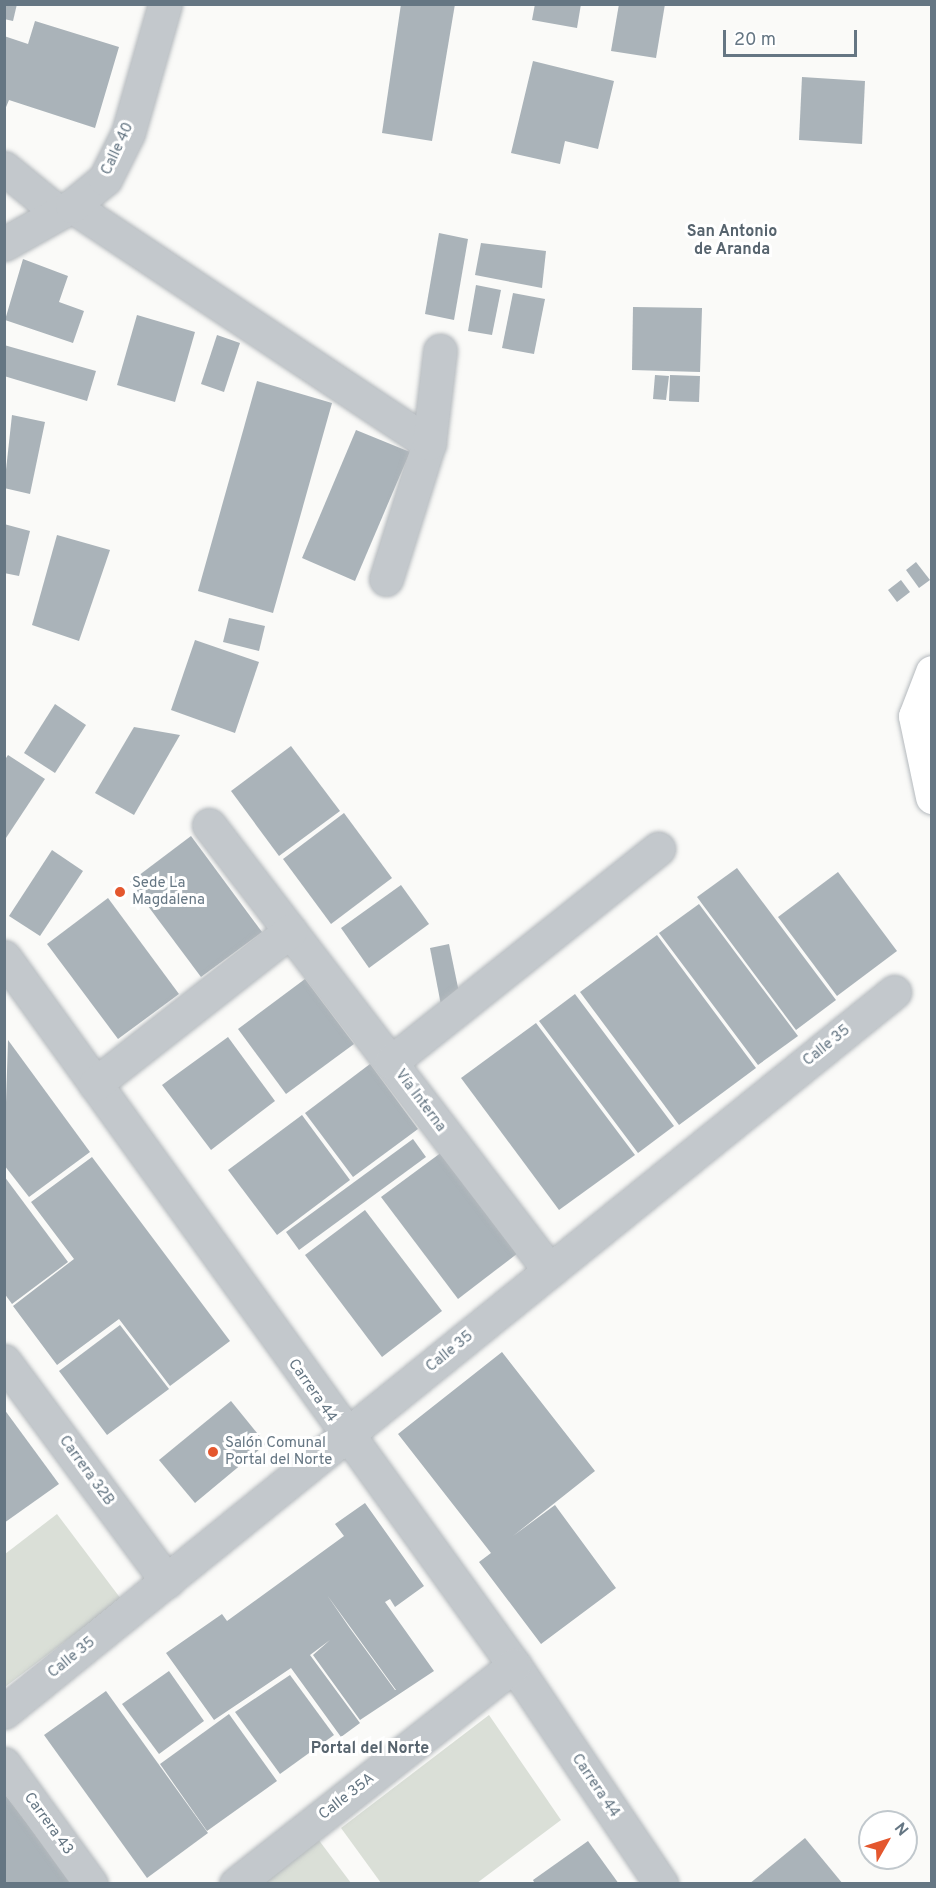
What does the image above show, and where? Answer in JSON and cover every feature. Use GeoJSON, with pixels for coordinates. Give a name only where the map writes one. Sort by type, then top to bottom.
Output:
{"type":"FeatureCollection","features":[{"type":"Feature","properties":{"kind":"highway"},"geometry":{"type":"LineString","coordinates":[[932,672],[915,716],[932,797]]}},
{"type":"Feature","properties":{"kind":"highway"},"geometry":{"type":"LineString","coordinates":[[915,716],[932,751]]}},
{"type":"Feature","properties":{"kind":"street","name":"Calle 40"},"geometry":{"type":"LineString","coordinates":[[4,244],[66,209],[105,179],[128,134],[165,4]]}},
{"type":"Feature","properties":{"kind":"street"},"geometry":{"type":"LineString","coordinates":[[4,168],[429,443]]}},
{"type":"Feature","properties":{"kind":"street"},"geometry":{"type":"LineString","coordinates":[[386,579],[429,443],[440,351]]}},
{"type":"Feature","properties":{"kind":"street","name":"Vía Interna"},"geometry":{"type":"LineString","coordinates":[[209,825],[550,1271]]}},
{"type":"Feature","properties":{"kind":"street"},"geometry":{"type":"LineString","coordinates":[[391,1062],[658,849]]}},
{"type":"Feature","properties":{"kind":"street"},"geometry":{"type":"LineString","coordinates":[[94,1084],[290,931]]}},
{"type":"Feature","properties":{"kind":"street","name":"Carrera 44"},"geometry":{"type":"LineString","coordinates":[[4,957],[345,1437],[514,1665],[661,1884]]}},
{"type":"Feature","properties":{"kind":"street","name":"Calle 35"},"geometry":{"type":"LineString","coordinates":[[4,1712],[894,992]]}},
{"type":"Feature","properties":{"kind":"street","name":"Carrera 32B"},"geometry":{"type":"LineString","coordinates":[[4,1360],[167,1581]]}},
{"type":"Feature","properties":{"kind":"street","name":"Calle 35A"},"geometry":{"type":"LineString","coordinates":[[236,1884],[514,1665]]}},
{"type":"Feature","properties":{"kind":"street","name":"Carrera 43"},"geometry":{"type":"LineString","coordinates":[[4,1764],[91,1884]]}},
{"type":"Feature","properties":{"kind":"shaded area"},"geometry":{"type":"Polygon","coordinates":[[[57,1514],[121,1599],[5,1687],[5,1554],[57,1514]]]}},
{"type":"Feature","properties":{"kind":"shaded area"},"geometry":{"type":"Polygon","coordinates":[[[489,1715],[561,1820],[477,1883],[381,1883],[341,1828],[489,1715]]]}},
{"type":"Feature","properties":{"kind":"shaded area"},"geometry":{"type":"Polygon","coordinates":[[[312,1831],[351,1883],[245,1884],[312,1831]]]}},
{"type":"Feature","properties":{"kind":"building"},"geometry":{"type":"Polygon","coordinates":[[[4,4],[17,4],[13,21],[4,19],[4,4]]]}},
{"type":"Feature","properties":{"kind":"building"},"geometry":{"type":"Polygon","coordinates":[[[401,4],[455,4],[432,141],[382,133],[401,4]]]}},
{"type":"Feature","properties":{"kind":"building"},"geometry":{"type":"Polygon","coordinates":[[[535,4],[581,4],[577,28],[532,20],[535,4]]]}},
{"type":"Feature","properties":{"kind":"building"},"geometry":{"type":"Polygon","coordinates":[[[619,4],[665,4],[656,58],[611,51],[619,4]]]}},
{"type":"Feature","properties":{"kind":"building"},"geometry":{"type":"Polygon","coordinates":[[[35,21],[119,47],[95,128],[9,100],[4,112],[4,36],[28,44],[35,21]]]}},
{"type":"Feature","properties":{"kind":"building"},"geometry":{"type":"Polygon","coordinates":[[[533,61],[614,81],[598,149],[565,141],[560,164],[511,153],[533,61]]]}},
{"type":"Feature","properties":{"kind":"building"},"geometry":{"type":"Polygon","coordinates":[[[802,77],[865,81],[862,144],[799,140],[802,77]]]}},
{"type":"Feature","properties":{"kind":"building"},"geometry":{"type":"Polygon","coordinates":[[[439,233],[468,239],[454,320],[425,314],[439,233]]]}},
{"type":"Feature","properties":{"kind":"building"},"geometry":{"type":"Polygon","coordinates":[[[481,243],[546,251],[542,288],[475,275],[481,243]]]}},
{"type":"Feature","properties":{"kind":"building"},"geometry":{"type":"Polygon","coordinates":[[[23,259],[68,276],[59,302],[84,311],[73,343],[5,320],[23,259]]]}},
{"type":"Feature","properties":{"kind":"building"},"geometry":{"type":"Polygon","coordinates":[[[476,285],[501,290],[492,335],[468,331],[476,285]]]}},
{"type":"Feature","properties":{"kind":"building"},"geometry":{"type":"Polygon","coordinates":[[[513,293],[545,299],[534,354],[502,348],[513,293]]]}},
{"type":"Feature","properties":{"kind":"building"},"geometry":{"type":"Polygon","coordinates":[[[633,307],[702,308],[700,372],[632,370],[633,307]]]}},
{"type":"Feature","properties":{"kind":"building"},"geometry":{"type":"Polygon","coordinates":[[[137,315],[195,332],[175,402],[117,385],[137,315]]]}},
{"type":"Feature","properties":{"kind":"building"},"geometry":{"type":"Polygon","coordinates":[[[217,335],[240,343],[224,392],[201,384],[217,335]]]}},
{"type":"Feature","properties":{"kind":"building"},"geometry":{"type":"Polygon","coordinates":[[[4,345],[96,371],[87,401],[4,376],[4,345]]]}},
{"type":"Feature","properties":{"kind":"building"},"geometry":{"type":"Polygon","coordinates":[[[655,375],[669,376],[666,400],[653,399],[655,375]]]}},
{"type":"Feature","properties":{"kind":"building"},"geometry":{"type":"Polygon","coordinates":[[[670,375],[700,376],[699,402],[669,401],[670,375]]]}},
{"type":"Feature","properties":{"kind":"building"},"geometry":{"type":"Polygon","coordinates":[[[257,381],[332,403],[273,613],[198,591],[257,381]]]}},
{"type":"Feature","properties":{"kind":"building"},"geometry":{"type":"Polygon","coordinates":[[[12,415],[45,422],[30,494],[4,488],[12,415]]]}},
{"type":"Feature","properties":{"kind":"building"},"geometry":{"type":"Polygon","coordinates":[[[356,430],[410,452],[355,581],[302,558],[356,430]]]}},
{"type":"Feature","properties":{"kind":"building"},"geometry":{"type":"Polygon","coordinates":[[[4,524],[30,531],[19,576],[4,573],[4,524]]]}},
{"type":"Feature","properties":{"kind":"building"},"geometry":{"type":"Polygon","coordinates":[[[57,535],[110,550],[79,641],[32,625],[57,535]]]}},
{"type":"Feature","properties":{"kind":"building"},"geometry":{"type":"Polygon","coordinates":[[[916,562],[930,580],[919,588],[906,570],[916,562]]]}},
{"type":"Feature","properties":{"kind":"building"},"geometry":{"type":"Polygon","coordinates":[[[901,580],[910,592],[897,602],[888,590],[901,580]]]}},
{"type":"Feature","properties":{"kind":"building"},"geometry":{"type":"Polygon","coordinates":[[[229,618],[265,626],[259,651],[223,642],[229,618]]]}},
{"type":"Feature","properties":{"kind":"building"},"geometry":{"type":"Polygon","coordinates":[[[195,640],[259,662],[235,733],[171,710],[195,640]]]}},
{"type":"Feature","properties":{"kind":"building"},"geometry":{"type":"Polygon","coordinates":[[[55,704],[86,725],[55,773],[24,753],[55,704]]]}},
{"type":"Feature","properties":{"kind":"building"},"geometry":{"type":"Polygon","coordinates":[[[134,727],[180,735],[134,815],[95,793],[134,727]]]}},
{"type":"Feature","properties":{"kind":"building"},"geometry":{"type":"Polygon","coordinates":[[[291,746],[340,811],[279,856],[231,791],[291,746]]]}},
{"type":"Feature","properties":{"kind":"building"},"geometry":{"type":"Polygon","coordinates":[[[8,755],[45,779],[4,841],[4,761],[8,755]]]}},
{"type":"Feature","properties":{"kind":"building"},"geometry":{"type":"Polygon","coordinates":[[[344,813],[392,878],[331,924],[283,859],[344,813]]]}},
{"type":"Feature","properties":{"kind":"building"},"geometry":{"type":"Polygon","coordinates":[[[191,836],[262,932],[201,977],[130,882],[191,836]]]}},
{"type":"Feature","properties":{"kind":"building"},"geometry":{"type":"Polygon","coordinates":[[[52,850],[83,871],[40,936],[9,916],[52,850]]]}},
{"type":"Feature","properties":{"kind":"building"},"geometry":{"type":"Polygon","coordinates":[[[737,868],[836,1000],[796,1030],[697,897],[737,868]]]}},
{"type":"Feature","properties":{"kind":"building"},"geometry":{"type":"Polygon","coordinates":[[[838,872],[897,951],[837,996],[778,917],[838,872]]]}},
{"type":"Feature","properties":{"kind":"building"},"geometry":{"type":"Polygon","coordinates":[[[401,885],[429,924],[369,968],[341,928],[401,885]]]}},
{"type":"Feature","properties":{"kind":"building"},"geometry":{"type":"Polygon","coordinates":[[[108,898],[179,994],[118,1039],[47,944],[108,898]]]}},
{"type":"Feature","properties":{"kind":"building"},"geometry":{"type":"Polygon","coordinates":[[[699,904],[798,1036],[758,1065],[659,933],[699,904]]]}},
{"type":"Feature","properties":{"kind":"building"},"geometry":{"type":"Polygon","coordinates":[[[657,935],[756,1068],[679,1125],[580,992],[657,935]]]}},
{"type":"Feature","properties":{"kind":"building"},"geometry":{"type":"Polygon","coordinates":[[[449,944],[461,1002],[441,1005],[430,948],[449,944]]]}},
{"type":"Feature","properties":{"kind":"building"},"geometry":{"type":"Polygon","coordinates":[[[305,979],[354,1044],[286,1094],[238,1029],[305,979]]]}},
{"type":"Feature","properties":{"kind":"building"},"geometry":{"type":"Polygon","coordinates":[[[575,994],[674,1126],[638,1153],[539,1021],[575,994]]]}},
{"type":"Feature","properties":{"kind":"building"},"geometry":{"type":"Polygon","coordinates":[[[536,1023],[635,1155],[559,1210],[461,1078],[536,1023]]]}},
{"type":"Feature","properties":{"kind":"building"},"geometry":{"type":"Polygon","coordinates":[[[228,1037],[275,1101],[211,1150],[162,1085],[228,1037]]]}},
{"type":"Feature","properties":{"kind":"building"},"geometry":{"type":"Polygon","coordinates":[[[8,1040],[90,1152],[29,1197],[4,1165],[8,1040]]]}},
{"type":"Feature","properties":{"kind":"building"},"geometry":{"type":"Polygon","coordinates":[[[370,1064],[418,1129],[353,1177],[305,1113],[370,1064]]]}},
{"type":"Feature","properties":{"kind":"building"},"geometry":{"type":"Polygon","coordinates":[[[302,1115],[350,1180],[277,1235],[228,1170],[302,1115]]]}},
{"type":"Feature","properties":{"kind":"building"},"geometry":{"type":"Polygon","coordinates":[[[413,1139],[426,1157],[299,1250],[286,1232],[413,1139]]]}},
{"type":"Feature","properties":{"kind":"building"},"geometry":{"type":"Polygon","coordinates":[[[442,1152],[518,1253],[458,1299],[381,1197],[442,1152]]]}},
{"type":"Feature","properties":{"kind":"building"},"geometry":{"type":"Polygon","coordinates":[[[92,1157],[230,1341],[170,1386],[119,1319],[57,1365],[13,1306],[74,1259],[31,1202],[92,1157]]]}},
{"type":"Feature","properties":{"kind":"building"},"geometry":{"type":"Polygon","coordinates":[[[4,1176],[68,1262],[12,1304],[4,1293],[4,1176]]]}},
{"type":"Feature","properties":{"kind":"building"},"geometry":{"type":"Polygon","coordinates":[[[365,1210],[442,1311],[382,1357],[305,1255],[365,1210]]]}},
{"type":"Feature","properties":{"kind":"building"},"geometry":{"type":"Polygon","coordinates":[[[120,1325],[169,1389],[107,1435],[59,1371],[120,1325]]]}},
{"type":"Feature","properties":{"kind":"building"},"geometry":{"type":"Polygon","coordinates":[[[502,1352],[595,1471],[513,1536],[555,1505],[616,1588],[541,1644],[479,1562],[491,1553],[398,1434],[502,1352]]]}},
{"type":"Feature","properties":{"kind":"building","name":"Salón Comunal Portal del Norte"},"geometry":{"type":"Polygon","coordinates":[[[231,1401],[266,1444],[195,1503],[159,1460],[231,1401]]]}},
{"type":"Feature","properties":{"kind":"building"},"geometry":{"type":"Polygon","coordinates":[[[4,1409],[59,1484],[4,1523],[4,1409]]]}},
{"type":"Feature","properties":{"kind":"building"},"geometry":{"type":"Polygon","coordinates":[[[365,1503],[424,1586],[395,1607],[390,1599],[385,1602],[434,1671],[360,1720],[313,1655],[330,1640],[310,1655],[360,1723],[341,1737],[291,1668],[214,1720],[166,1653],[222,1614],[227,1621],[344,1536],[335,1524],[365,1503]],[[327,1595],[349,1627],[396,1690],[327,1595]]]}},
{"type":"Feature","properties":{"kind":"building"},"geometry":{"type":"Polygon","coordinates":[[[169,1671],[204,1721],[159,1754],[122,1704],[169,1671]]]}},
{"type":"Feature","properties":{"kind":"building"},"geometry":{"type":"Polygon","coordinates":[[[290,1675],[334,1735],[280,1774],[235,1712],[290,1675]]]}},
{"type":"Feature","properties":{"kind":"building"},"geometry":{"type":"Polygon","coordinates":[[[106,1691],[208,1833],[147,1878],[44,1735],[106,1691]]]}},
{"type":"Feature","properties":{"kind":"building"},"geometry":{"type":"Polygon","coordinates":[[[229,1714],[277,1781],[207,1831],[160,1764],[229,1714]]]}},
{"type":"Feature","properties":{"kind":"building"},"geometry":{"type":"Polygon","coordinates":[[[6,1796],[73,1884],[4,1884],[6,1796]]]}},
{"type":"Feature","properties":{"kind":"building"},"geometry":{"type":"Polygon","coordinates":[[[805,1838],[843,1884],[749,1884],[805,1838]]]}},
{"type":"Feature","properties":{"kind":"building"},"geometry":{"type":"Polygon","coordinates":[[[588,1841],[619,1884],[535,1884],[533,1880],[588,1841]]]}},
{"type":"Feature","properties":{"kind":"place","name":"Sede La Magdalena"},"geometry":{"type":"Point","coordinates":[120,892]}},
{"type":"Feature","properties":{"kind":"place","name":"Salón Comunal Portal del Norte"},"geometry":{"type":"Point","coordinates":[213,1452]}},
{"type":"Feature","properties":{"kind":"district","name":"San Antonio de Aranda"},"geometry":{"type":"Point","coordinates":[732,241]}},
{"type":"Feature","properties":{"kind":"district","name":"Portal del Norte"},"geometry":{"type":"Point","coordinates":[370,1749]}}]}
